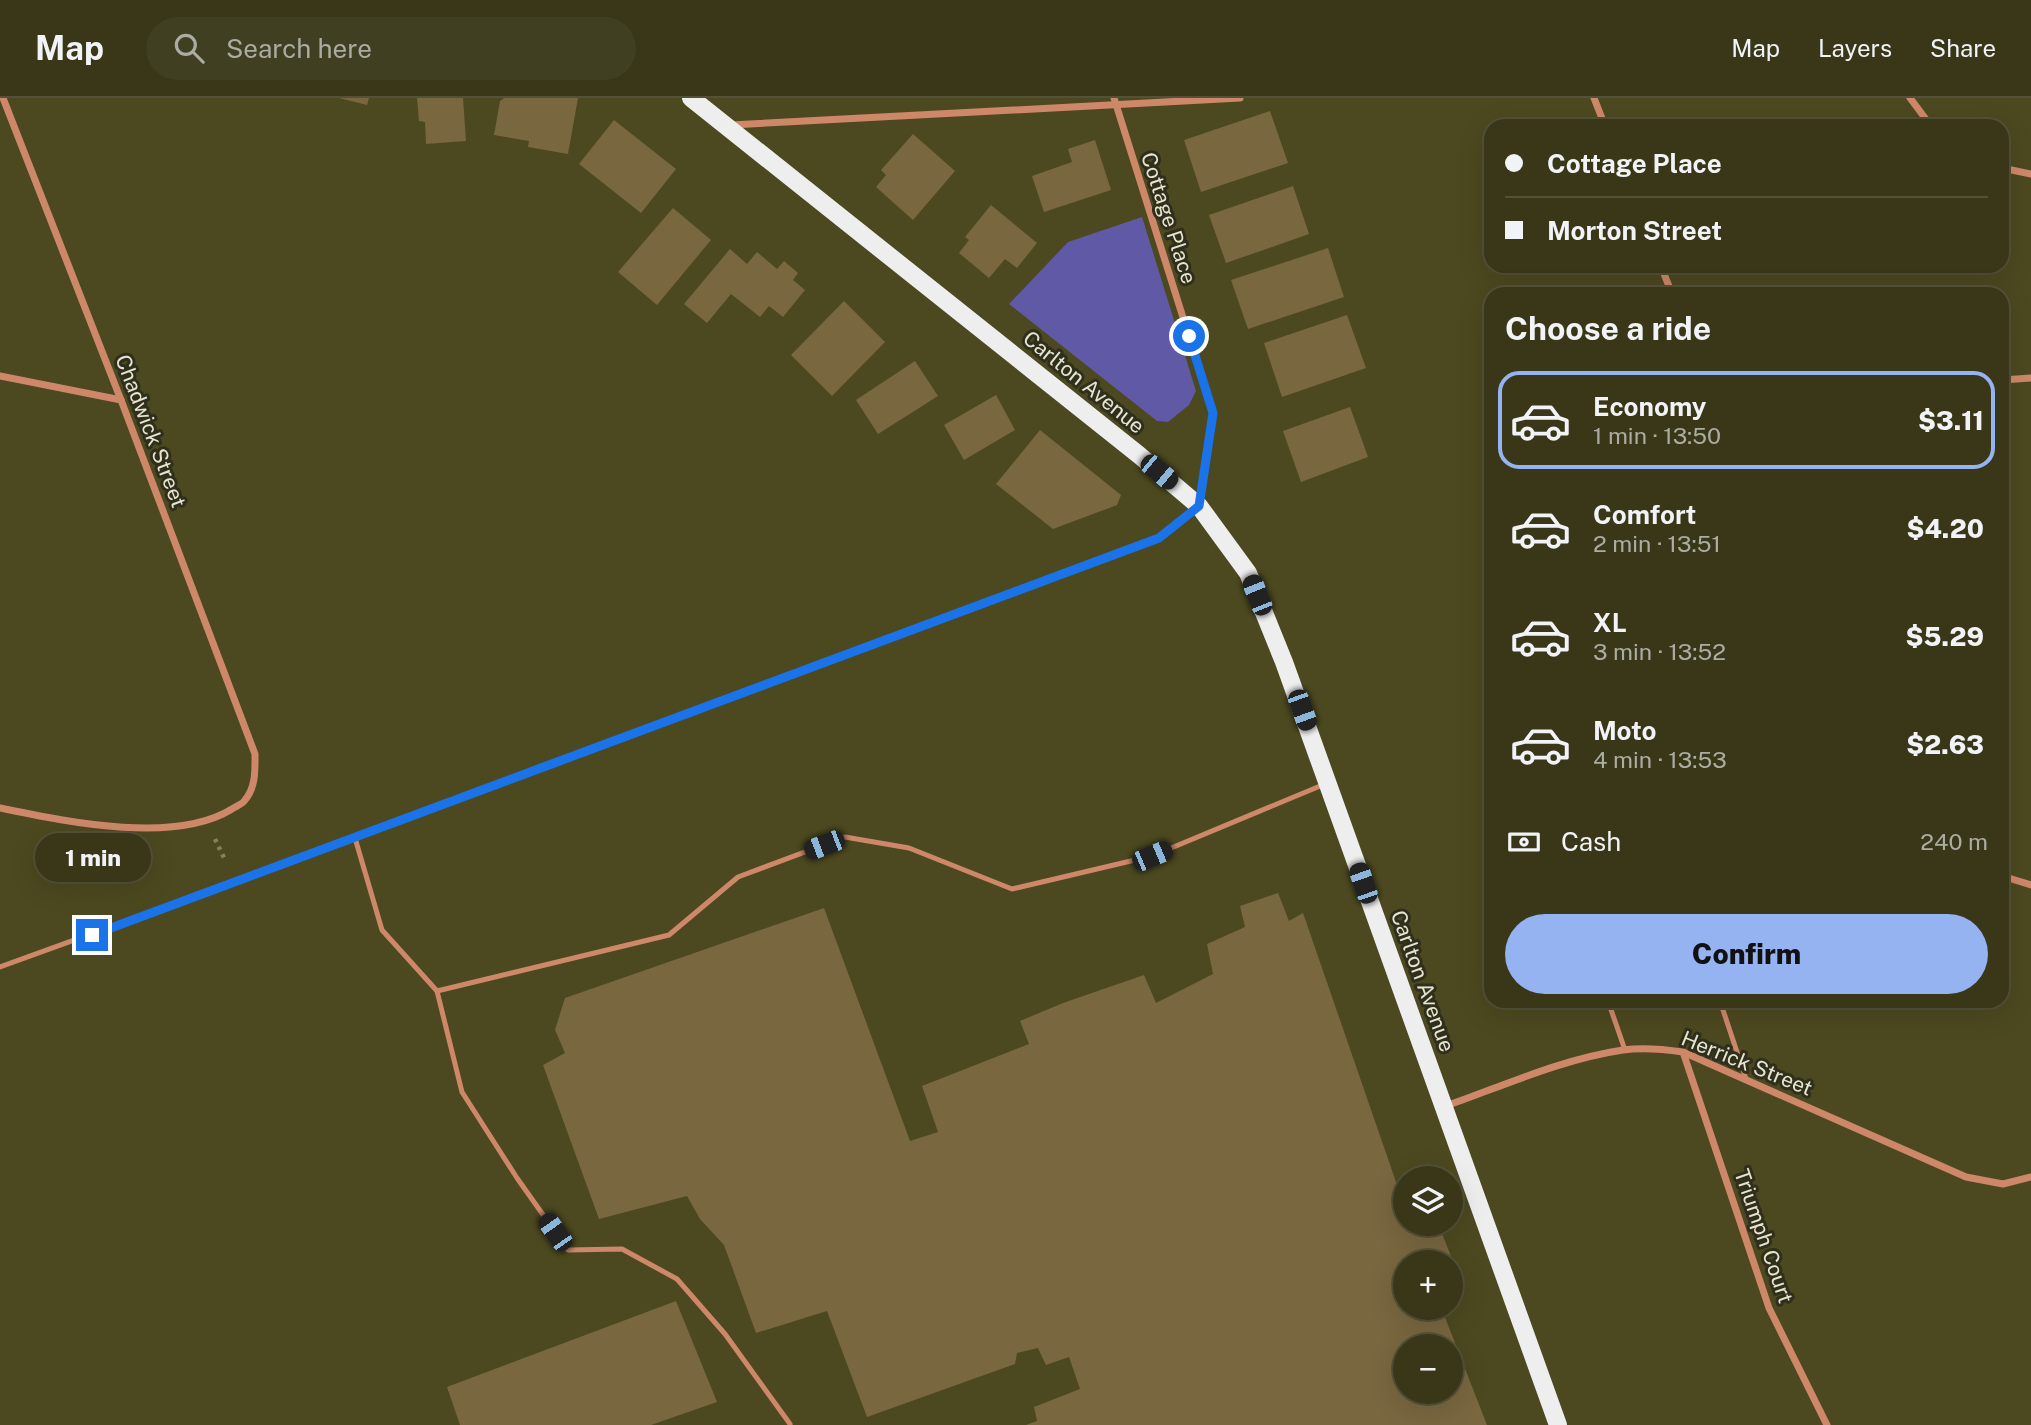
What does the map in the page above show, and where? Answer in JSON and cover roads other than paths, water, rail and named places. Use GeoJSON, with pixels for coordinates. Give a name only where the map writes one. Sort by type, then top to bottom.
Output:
{"type":"FeatureCollection","features":[{"type":"Feature","properties":{"kind":"main road","name":"Carlton Avenue"},"geometry":{"type":"LineString","coordinates":[[691,98],[1139,455],[1199,506],[1248,573],[1284,662],[1558,1425]]}},
{"type":"Feature","properties":{"kind":"street","name":"Chadwick Street"},"geometry":{"type":"LineString","coordinates":[[0,808],[97,825],[136,827],[194,824],[223,814],[245,801],[256,778],[255,754],[3,98]]}},
{"type":"Feature","properties":{"kind":"street"},"geometry":{"type":"LineString","coordinates":[[724,125],[1114,102],[1240,98]]}},
{"type":"Feature","properties":{"kind":"street"},"geometry":{"type":"LineString","coordinates":[[1594,98],[1602,119]]}},
{"type":"Feature","properties":{"kind":"street"},"geometry":{"type":"LineString","coordinates":[[1910,98],[1926,119]]}},
{"type":"Feature","properties":{"kind":"street","name":"Cottage Place"},"geometry":{"type":"LineString","coordinates":[[1114,102],[1213,413],[1199,506]]}},
{"type":"Feature","properties":{"kind":"street"},"geometry":{"type":"LineString","coordinates":[[2009,169],[2031,174]]}},
{"type":"Feature","properties":{"kind":"street"},"geometry":{"type":"LineString","coordinates":[[0,376],[121,400]]}},
{"type":"Feature","properties":{"kind":"street"},"geometry":{"type":"LineString","coordinates":[[2009,380],[2031,378]]}},
{"type":"Feature","properties":{"kind":"street"},"geometry":{"type":"LineString","coordinates":[[2009,878],[2031,885]]}},
{"type":"Feature","properties":{"kind":"street","name":"Herrick Street"},"geometry":{"type":"LineString","coordinates":[[1443,1107],[1581,1059],[1625,1050],[1657,1048],[1683,1052],[1966,1177],[2003,1184],[2031,1177]]}},
{"type":"Feature","properties":{"kind":"street","name":"Triumph Court"},"geometry":{"type":"LineString","coordinates":[[1683,1052],[1769,1308],[1827,1425]]}},
{"type":"Feature","properties":{"kind":"lane"},"geometry":{"type":"LineString","coordinates":[[0,967],[355,838],[1159,538],[1199,506]]}},
{"type":"Feature","properties":{"kind":"lane"},"geometry":{"type":"LineString","coordinates":[[437,991],[669,935],[738,877],[845,837],[909,848],[1012,889],[1152,856],[1328,783]]}},
{"type":"Feature","properties":{"kind":"lane"},"geometry":{"type":"LineString","coordinates":[[355,838],[382,930],[437,991],[462,1092],[517,1178],[568,1250],[622,1249],[677,1279],[725,1334],[790,1424]]}},
{"type":"Feature","properties":{"kind":"lane"},"geometry":{"type":"LineString","coordinates":[[1610,1008],[1625,1050]]}},
{"type":"Feature","properties":{"kind":"lane"},"geometry":{"type":"LineString","coordinates":[[1722,1008],[1746,1079]]}}]}
